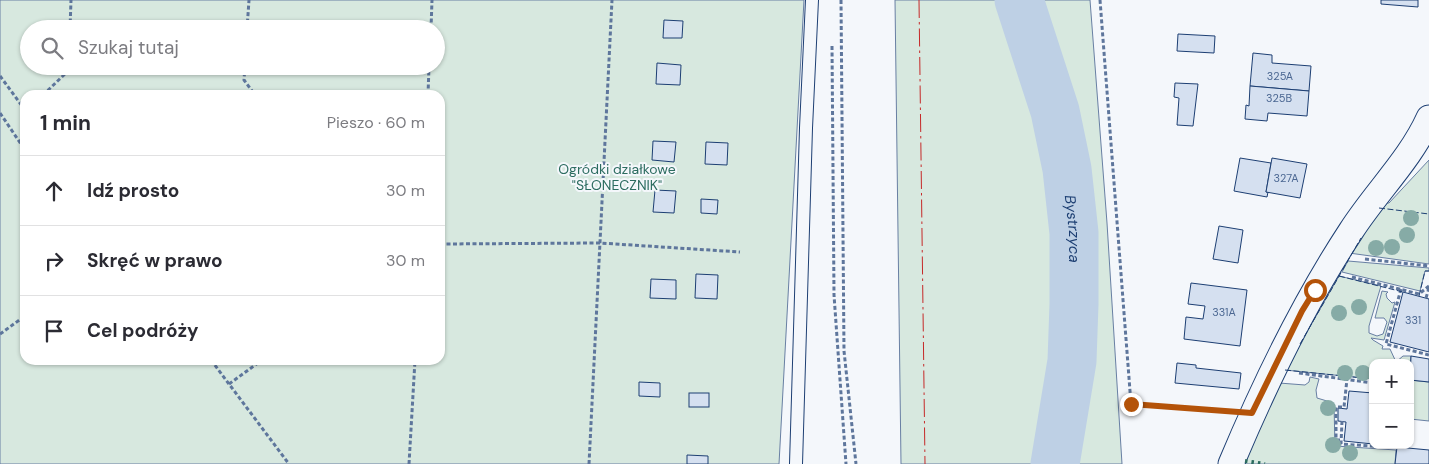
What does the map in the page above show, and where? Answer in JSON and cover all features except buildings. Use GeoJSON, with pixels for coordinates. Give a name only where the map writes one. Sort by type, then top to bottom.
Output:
{"type":"FeatureCollection","features":[{"type":"Feature","properties":{"kind":"street"},"geometry":{"type":"LineString","coordinates":[[1231,464],[1252,413],[1302,311],[1352,229],[1400,167],[1421,136],[1429,118]]}},
{"type":"Feature","properties":{"kind":"lane"},"geometry":{"type":"LineString","coordinates":[[796,464],[806,128],[812,0]]}},
{"type":"Feature","properties":{"kind":"path"},"geometry":{"type":"LineString","coordinates":[[70,20],[71,0]]}},
{"type":"Feature","properties":{"kind":"path"},"geometry":{"type":"LineString","coordinates":[[248,20],[249,0]]}},
{"type":"Feature","properties":{"kind":"path"},"geometry":{"type":"LineString","coordinates":[[431,20],[432,0]]}},
{"type":"Feature","properties":{"kind":"path"},"geometry":{"type":"LineString","coordinates":[[588,464],[612,0]]}},
{"type":"Feature","properties":{"kind":"path"},"geometry":{"type":"LineString","coordinates":[[842,0],[844,351],[856,464]]}},
{"type":"Feature","properties":{"kind":"path"},"geometry":{"type":"LineString","coordinates":[[1100,0],[1131,404],[1252,413]]}},
{"type":"Feature","properties":{"kind":"path"},"geometry":{"type":"LineString","coordinates":[[832,38],[834,295],[846,464]]}},
{"type":"Feature","properties":{"kind":"path"},"geometry":{"type":"LineString","coordinates":[[48,90],[64,75]]}},
{"type":"Feature","properties":{"kind":"path"},"geometry":{"type":"LineString","coordinates":[[244,75],[244,80],[251,90]]}},
{"type":"Feature","properties":{"kind":"path"},"geometry":{"type":"LineString","coordinates":[[428,90],[429,75]]}},
{"type":"Feature","properties":{"kind":"path"},"geometry":{"type":"LineString","coordinates":[[0,76],[20,103]]}},
{"type":"Feature","properties":{"kind":"path"},"geometry":{"type":"LineString","coordinates":[[1,116],[20,143]]}},
{"type":"Feature","properties":{"kind":"path"},"geometry":{"type":"LineString","coordinates":[[445,244],[600,243],[740,252]]}},
{"type":"Feature","properties":{"kind":"path"},"geometry":{"type":"LineString","coordinates":[[1363,259],[1429,266]]}},
{"type":"Feature","properties":{"kind":"path"},"geometry":{"type":"LineString","coordinates":[[1348,276],[1419,294],[1429,287]]}},
{"type":"Feature","properties":{"kind":"path"},"geometry":{"type":"LineString","coordinates":[[1426,298],[1429,287]]}},
{"type":"Feature","properties":{"kind":"path"},"geometry":{"type":"LineString","coordinates":[[1401,289],[1386,344],[1429,355]]}},
{"type":"Feature","properties":{"kind":"path"},"geometry":{"type":"LineString","coordinates":[[0,334],[20,320]]}},
{"type":"Feature","properties":{"kind":"path"},"geometry":{"type":"LineString","coordinates":[[216,365],[289,464]]}},
{"type":"Feature","properties":{"kind":"path"},"geometry":{"type":"LineString","coordinates":[[229,384],[255,365]]}},
{"type":"Feature","properties":{"kind":"path"},"geometry":{"type":"LineString","coordinates":[[409,464],[414,365]]}},
{"type":"Feature","properties":{"kind":"path"},"geometry":{"type":"LineString","coordinates":[[1293,372],[1369,382]]}},
{"type":"Feature","properties":{"kind":"path"},"geometry":{"type":"LineString","coordinates":[[1347,380],[1344,407],[1336,407],[1336,440],[1340,440],[1341,444],[1369,446]]}},
{"type":"Feature","properties":{"kind":"path"},"geometry":{"type":"LineString","coordinates":[[1340,440],[1342,421]]}},
{"type":"Feature","properties":{"kind":"green space","name":"Ogródki działkowe \"SŁONECZNIK\""},"geometry":{"type":"Polygon","coordinates":[[[0,0],[804,0],[779,464],[0,464],[0,0]]]}},
{"type":"Feature","properties":{"kind":"green space"},"geometry":{"type":"Polygon","coordinates":[[[895,0],[1090,0],[1107,223],[1122,464],[901,464],[895,0]]]}},
{"type":"Feature","properties":{"kind":"green space"},"geometry":{"type":"Polygon","coordinates":[[[1429,160],[1429,264],[1349,253],[1381,203],[1389,203],[1429,160]]]}},
{"type":"Feature","properties":{"kind":"green space"},"geometry":{"type":"Polygon","coordinates":[[[1348,261],[1429,268],[1429,271],[1425,271],[1420,291],[1342,272],[1348,261]]]}},
{"type":"Feature","properties":{"kind":"green space"},"geometry":{"type":"Polygon","coordinates":[[[1339,276],[1381,286],[1369,326],[1369,333],[1377,336],[1383,334],[1387,322],[1384,318],[1375,318],[1382,291],[1388,292],[1386,294],[1387,298],[1392,303],[1395,302],[1384,340],[1371,338],[1383,346],[1382,349],[1390,349],[1395,359],[1369,359],[1369,379],[1285,370],[1339,276]]]}},
{"type":"Feature","properties":{"kind":"green space"},"geometry":{"type":"Polygon","coordinates":[[[1403,356],[1411,356],[1411,359],[1400,359],[1403,356]]]}},
{"type":"Feature","properties":{"kind":"green space"},"geometry":{"type":"Polygon","coordinates":[[[1310,377],[1319,379],[1316,390],[1317,398],[1334,405],[1335,446],[1396,450],[1395,464],[1244,464],[1279,383],[1305,385],[1309,382],[1310,377]]]}},
{"type":"Feature","properties":{"kind":"green space"},"geometry":{"type":"Polygon","coordinates":[[[1414,380],[1429,382],[1429,421],[1414,419],[1414,380]]]}},
{"type":"Feature","properties":{"kind":"waterway","name":"Bystrzyca"},"geometry":{"type":"LineString","coordinates":[[1019,0],[1055,111],[1067,169],[1074,233],[1072,361],[1055,464]]}},
{"type":"Feature","properties":{"kind":"hedge"},"geometry":{"type":"LineString","coordinates":[[1245,461],[1265,464]]}},
{"type":"Feature","properties":{"kind":"fence"},"geometry":{"type":"LineString","coordinates":[[1379,208],[1429,214]]}},
{"type":"Feature","properties":{"kind":"fence"},"geometry":{"type":"LineString","coordinates":[[1300,344],[1361,238]]}},
{"type":"Feature","properties":{"kind":"fence"},"geometry":{"type":"LineString","coordinates":[[1419,296],[1425,271],[1429,271]]}},
{"type":"Feature","properties":{"kind":"fence"},"geometry":{"type":"LineString","coordinates":[[1339,276],[1403,292]]}},
{"type":"Feature","properties":{"kind":"fence"},"geometry":{"type":"LineString","coordinates":[[1285,370],[1369,379]]}},
{"type":"Feature","properties":{"kind":"power"},"geometry":{"type":"LineString","coordinates":[[919,0],[925,464]]}},
{"type":"Feature","properties":{"kind":"route"},"geometry":{"type":"LineString","coordinates":[[1131,404],[1252,413],[1302,311],[1315,290]]}}]}
